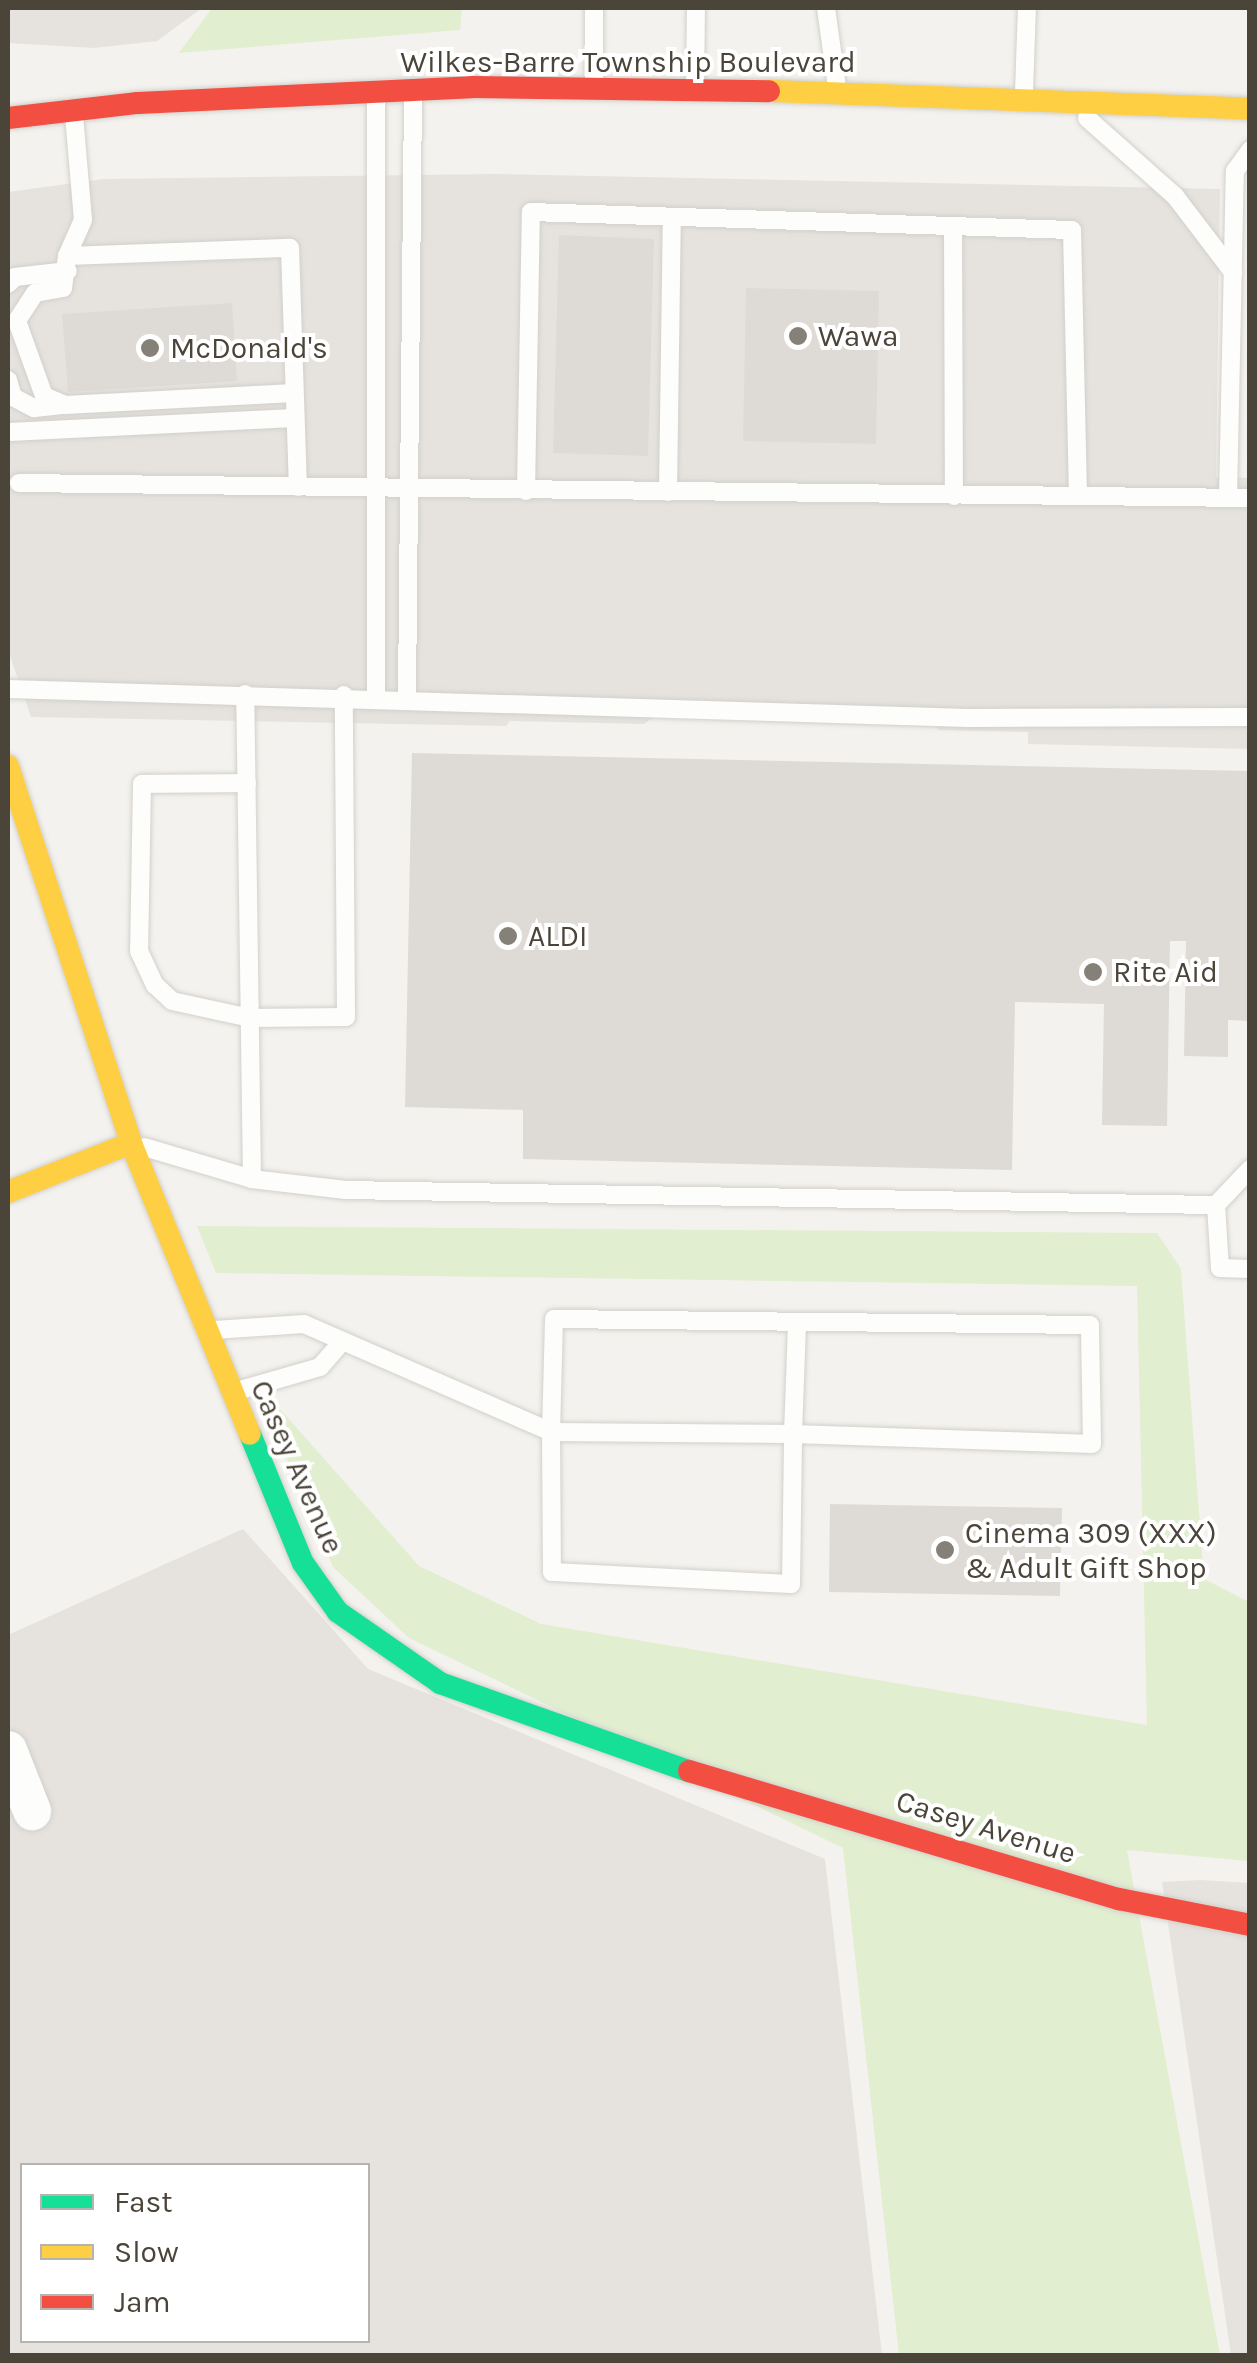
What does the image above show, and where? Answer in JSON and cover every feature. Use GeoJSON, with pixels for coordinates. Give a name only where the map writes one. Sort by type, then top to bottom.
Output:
{"type":"FeatureCollection","features":[{"type":"Feature","properties":{"kind":"street","name":"Wilkes-Barre Township Boulevard"},"geometry":{"type":"LineString","coordinates":[[8,118],[74,110],[413,89],[838,93],[1250,109]]}},
{"type":"Feature","properties":{"kind":"street","name":"Casey Avenue"},"geometry":{"type":"LineString","coordinates":[[8,766],[131,1143],[303,1564],[338,1612],[440,1683],[632,1754],[1120,1899],[1250,1925]]}},
{"type":"Feature","properties":{"kind":"street"},"geometry":{"type":"LineString","coordinates":[[8,1192],[131,1143]]}},
{"type":"Feature","properties":{"kind":"street"},"geometry":{"type":"LineString","coordinates":[[8,1750],[32,1810]]}},
{"type":"Feature","properties":{"kind":"lane"},"geometry":{"type":"LineString","coordinates":[[594,8],[594,90]]}},
{"type":"Feature","properties":{"kind":"lane"},"geometry":{"type":"LineString","coordinates":[[695,90],[696,8]]}},
{"type":"Feature","properties":{"kind":"lane"},"geometry":{"type":"LineString","coordinates":[[826,8],[838,93]]}},
{"type":"Feature","properties":{"kind":"lane"},"geometry":{"type":"LineString","coordinates":[[1024,100],[1027,8]]}},
{"type":"Feature","properties":{"kind":"lane"},"geometry":{"type":"LineString","coordinates":[[407,696],[413,89]]}},
{"type":"Feature","properties":{"kind":"lane"},"geometry":{"type":"LineString","coordinates":[[376,91],[376,696]]}},
{"type":"Feature","properties":{"kind":"lane"},"geometry":{"type":"LineString","coordinates":[[1067,102],[1175,196],[1233,272]]}},
{"type":"Feature","properties":{"kind":"lane"},"geometry":{"type":"LineString","coordinates":[[65,405],[44,396],[16,321],[35,294],[63,288],[83,220],[74,110]]}},
{"type":"Feature","properties":{"kind":"lane"},"geometry":{"type":"LineString","coordinates":[[1228,497],[1235,171],[1250,150]]}},
{"type":"Feature","properties":{"kind":"lane"},"geometry":{"type":"LineString","coordinates":[[526,491],[531,212],[1072,230],[1078,495]]}},
{"type":"Feature","properties":{"kind":"lane"},"geometry":{"type":"LineString","coordinates":[[668,492],[672,216]]}},
{"type":"Feature","properties":{"kind":"lane"},"geometry":{"type":"LineString","coordinates":[[953,226],[954,496]]}},
{"type":"Feature","properties":{"kind":"lane"},"geometry":{"type":"LineString","coordinates":[[8,284],[15,277],[68,263],[290,248],[298,486]]}},
{"type":"Feature","properties":{"kind":"lane"},"geometry":{"type":"LineString","coordinates":[[8,380],[13,397],[34,408],[294,393]]}},
{"type":"Feature","properties":{"kind":"lane"},"geometry":{"type":"LineString","coordinates":[[8,432],[295,418]]}},
{"type":"Feature","properties":{"kind":"lane"},"geometry":{"type":"LineString","coordinates":[[19,483],[1250,498]]}},
{"type":"Feature","properties":{"kind":"lane"},"geometry":{"type":"LineString","coordinates":[[8,690],[407,696],[969,718],[1250,717]]}},
{"type":"Feature","properties":{"kind":"lane"},"geometry":{"type":"LineString","coordinates":[[246,694],[252,1180]]}},
{"type":"Feature","properties":{"kind":"lane"},"geometry":{"type":"LineString","coordinates":[[247,783],[142,784],[139,952],[155,985],[172,1001],[250,1018],[346,1018],[344,695]]}},
{"type":"Feature","properties":{"kind":"lane"},"geometry":{"type":"LineString","coordinates":[[131,1143],[252,1180],[344,1190],[1216,1205]]}},
{"type":"Feature","properties":{"kind":"lane"},"geometry":{"type":"LineString","coordinates":[[1250,1169],[1216,1205],[1220,1268],[1250,1269]]}},
{"type":"Feature","properties":{"kind":"lane"},"geometry":{"type":"LineString","coordinates":[[206,1330],[304,1324],[551,1432],[793,1434],[1092,1444],[1090,1324],[797,1324],[554,1318],[551,1432],[552,1572],[791,1584],[793,1434],[797,1324]]}},
{"type":"Feature","properties":{"kind":"lane"},"geometry":{"type":"LineString","coordinates":[[232,1392],[320,1367],[342,1342]]}},
{"type":"Feature","properties":{"kind":"shaded area"},"geometry":{"type":"Polygon","coordinates":[[[8,8],[202,8],[157,41],[94,48],[8,43],[8,8]]]}},
{"type":"Feature","properties":{"kind":"shaded area"},"geometry":{"type":"Polygon","coordinates":[[[496,174],[1220,189],[1216,477],[1249,478],[1249,749],[1028,744],[1028,732],[939,730],[920,710],[668,707],[644,724],[510,721],[506,726],[31,717],[8,650],[8,192],[104,179],[496,174]]]}},
{"type":"Feature","properties":{"kind":"shaded area"},"geometry":{"type":"Polygon","coordinates":[[[243,1529],[368,1669],[825,1859],[882,2355],[8,2355],[8,1635],[243,1529]]]}},
{"type":"Feature","properties":{"kind":"shaded area"},"geometry":{"type":"Polygon","coordinates":[[[1162,1882],[1249,1883],[1249,2355],[1231,2355],[1162,1882]]]}},
{"type":"Feature","properties":{"kind":"green space"},"geometry":{"type":"Polygon","coordinates":[[[212,8],[462,8],[460,30],[179,53],[212,8]]]}},
{"type":"Feature","properties":{"kind":"green space"},"geometry":{"type":"Polygon","coordinates":[[[197,1226],[1157,1233],[1181,1269],[1204,1579],[1249,1602],[1249,1861],[1127,1850],[1220,2355],[899,2355],[843,1848],[409,1638],[333,1567],[265,1408],[280,1409],[419,1566],[541,1624],[1147,1725],[1137,1286],[216,1273],[197,1226]]]}},
{"type":"Feature","properties":{"kind":"building"},"geometry":{"type":"Polygon","coordinates":[[[559,235],[654,239],[648,456],[553,453],[559,235]]]}},
{"type":"Feature","properties":{"kind":"building"},"geometry":{"type":"Polygon","coordinates":[[[746,288],[879,291],[876,444],[743,441],[746,288]]]}},
{"type":"Feature","properties":{"kind":"building","name":"McDonald's"},"geometry":{"type":"Polygon","coordinates":[[[232,303],[237,381],[68,392],[62,314],[232,303]]]}},
{"type":"Feature","properties":{"kind":"building"},"geometry":{"type":"Polygon","coordinates":[[[412,753],[1250,771],[1250,1021],[1228,1020],[1228,1057],[1184,1056],[1186,941],[1170,941],[1167,1126],[1102,1125],[1104,1004],[1015,1002],[1012,1170],[523,1159],[523,1110],[405,1107],[412,753]]]}},
{"type":"Feature","properties":{"kind":"building","name":"Cinema 309 (XXX) & Adult Gift Shop"},"geometry":{"type":"Polygon","coordinates":[[[830,1504],[1062,1508],[1060,1596],[829,1592],[830,1504]]]}},
{"type":"Feature","properties":{"kind":"traffic: fast"},"geometry":{"type":"LineString","coordinates":[[250,1434],[303,1563],[338,1612],[440,1683],[689,1771]]}},
{"type":"Feature","properties":{"kind":"traffic: slow"},"geometry":{"type":"LineString","coordinates":[[769,91],[1250,109]]}},
{"type":"Feature","properties":{"kind":"traffic: slow"},"geometry":{"type":"LineString","coordinates":[[8,766],[131,1143],[250,1434]]}},
{"type":"Feature","properties":{"kind":"traffic: slow"},"geometry":{"type":"LineString","coordinates":[[8,1192],[131,1143]]}},
{"type":"Feature","properties":{"kind":"traffic: jam"},"geometry":{"type":"LineString","coordinates":[[8,118],[138,103],[472,87],[769,91]]}},
{"type":"Feature","properties":{"kind":"traffic: jam"},"geometry":{"type":"LineString","coordinates":[[689,1771],[1119,1899],[1250,1925]]}},
{"type":"Feature","properties":{"kind":"place","name":"Wawa"},"geometry":{"type":"Point","coordinates":[798,336]}},
{"type":"Feature","properties":{"kind":"place","name":"McDonald's"},"geometry":{"type":"Point","coordinates":[150,348]}},
{"type":"Feature","properties":{"kind":"place","name":"ALDI"},"geometry":{"type":"Point","coordinates":[508,936]}},
{"type":"Feature","properties":{"kind":"place","name":"Rite Aid"},"geometry":{"type":"Point","coordinates":[1093,972]}},
{"type":"Feature","properties":{"kind":"place","name":"Cinema 309 (XXX) & Adult Gift Shop"},"geometry":{"type":"Point","coordinates":[945,1550]}}]}
